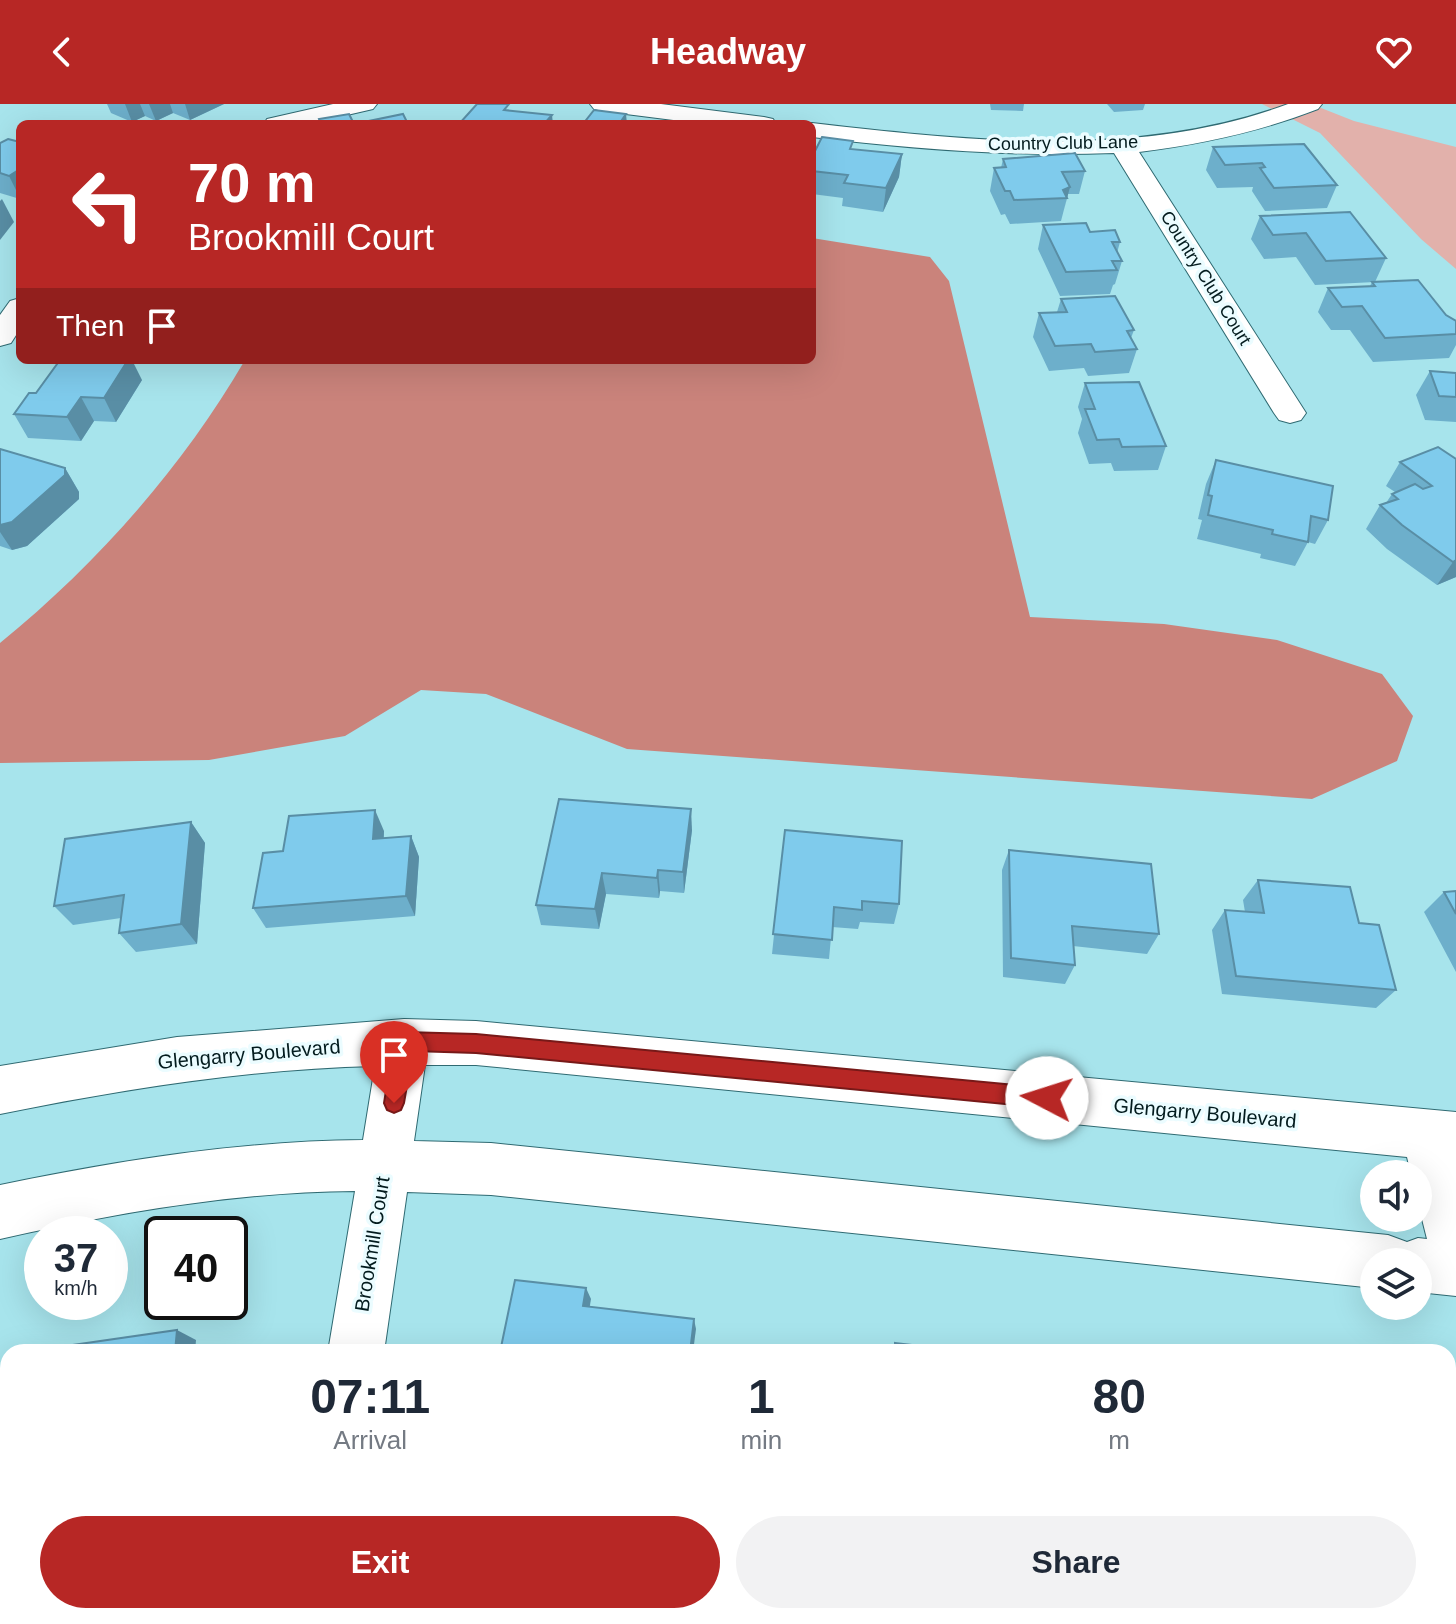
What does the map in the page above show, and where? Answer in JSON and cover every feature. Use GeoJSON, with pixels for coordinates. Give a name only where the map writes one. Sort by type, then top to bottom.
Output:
{"type":"FeatureCollection","features":[{"type":"Feature","properties":{"kind":"street"},"geometry":{"type":"LineString","coordinates":[[283,120],[303,109],[365,104]]}},
{"type":"Feature","properties":{"kind":"street"},"geometry":{"type":"LineString","coordinates":[[602,104],[732,120]]}},
{"type":"Feature","properties":{"kind":"street","name":"Country Club Lane"},"geometry":{"type":"LineString","coordinates":[[816,130],[954,144],[1121,144],[1197,138],[1236,131],[1271,121],[1310,104]]}},
{"type":"Feature","properties":{"kind":"street","name":"Country Club Court"},"geometry":{"type":"LineString","coordinates":[[1121,144],[1290,413]]}},
{"type":"Feature","properties":{"kind":"street"},"geometry":{"type":"LineString","coordinates":[[0,337],[16,313]]}},
{"type":"Feature","properties":{"kind":"street","name":"Glengarry Boulevard"},"geometry":{"type":"LineString","coordinates":[[0,1090],[179,1059],[285,1048],[404,1041],[492,1045],[1442,1135]]}},
{"type":"Feature","properties":{"kind":"street","name":"Brookmill Court"},"geometry":{"type":"LineString","coordinates":[[357,1344],[404,1041]]}},
{"type":"Feature","properties":{"kind":"street"},"geometry":{"type":"LineString","coordinates":[[1442,1135],[1456,1248]]}},
{"type":"Feature","properties":{"kind":"street"},"geometry":{"type":"LineString","coordinates":[[0,1212],[72,1196],[180,1179],[291,1168],[384,1165],[491,1169],[1360,1259]]}},
{"type":"Feature","properties":{"kind":"street"},"geometry":{"type":"LineString","coordinates":[[1432,1266],[1456,1269]]}},
{"type":"Feature","properties":{"kind":"shaded area"},"geometry":{"type":"Polygon","coordinates":[[[1262,104],[1311,104],[1354,121],[1456,147],[1456,269],[1421,239],[1320,133],[1262,104]]]}},
{"type":"Feature","properties":{"kind":"shaded area"},"geometry":{"type":"Polygon","coordinates":[[[816,239],[930,257],[949,281],[1030,617],[1164,624],[1277,640],[1382,674],[1413,716],[1397,761],[1312,799],[627,749],[486,694],[421,690],[345,736],[209,760],[0,763],[0,643],[104,547],[165,476],[242,364],[816,364],[816,239]]]}},
{"type":"Feature","properties":{"kind":"building"},"geometry":{"type":"Polygon","coordinates":[[[477,104],[509,104],[504,110],[552,115],[548,120],[463,120],[477,104]]]}},
{"type":"Feature","properties":{"kind":"building"},"geometry":{"type":"Polygon","coordinates":[[[594,110],[626,114],[622,120],[586,120],[594,110]]]}},
{"type":"Feature","properties":{"kind":"building"},"geometry":{"type":"Polygon","coordinates":[[[349,114],[352,120],[319,120],[349,114]]]}},
{"type":"Feature","properties":{"kind":"building"},"geometry":{"type":"Polygon","coordinates":[[[403,114],[406,120],[374,120],[403,114]]]}},
{"type":"Feature","properties":{"kind":"building"},"geometry":{"type":"Polygon","coordinates":[[[822,137],[853,141],[850,149],[902,154],[886,188],[844,183],[848,175],[816,171],[816,149],[822,137]]]}},
{"type":"Feature","properties":{"kind":"building"},"geometry":{"type":"Polygon","coordinates":[[[8,139],[16,141],[16,172],[9,176],[0,173],[0,143],[8,139]]]}},
{"type":"Feature","properties":{"kind":"building"},"geometry":{"type":"Polygon","coordinates":[[[1304,144],[1337,185],[1274,188],[1260,168],[1265,167],[1262,163],[1225,165],[1213,147],[1304,144]]]}},
{"type":"Feature","properties":{"kind":"building"},"geometry":{"type":"Polygon","coordinates":[[[1075,153],[1085,171],[1062,172],[1070,187],[1063,190],[1067,198],[1014,200],[1010,191],[1005,191],[994,168],[1006,167],[1003,159],[1075,153]]]}},
{"type":"Feature","properties":{"kind":"building"},"geometry":{"type":"Polygon","coordinates":[[[1350,212],[1386,258],[1326,261],[1306,233],[1273,235],[1260,216],[1350,212]]]}},
{"type":"Feature","properties":{"kind":"building"},"geometry":{"type":"Polygon","coordinates":[[[1086,223],[1090,232],[1115,230],[1120,242],[1112,242],[1122,261],[1112,261],[1117,270],[1066,272],[1043,225],[1086,223]]]}},
{"type":"Feature","properties":{"kind":"building"},"geometry":{"type":"Polygon","coordinates":[[[1418,280],[1446,315],[1456,321],[1456,334],[1385,338],[1362,306],[1342,307],[1328,288],[1375,286],[1372,282],[1418,280]]]}},
{"type":"Feature","properties":{"kind":"building"},"geometry":{"type":"Polygon","coordinates":[[[1115,296],[1134,330],[1127,331],[1137,349],[1095,352],[1091,344],[1055,346],[1039,313],[1067,312],[1061,299],[1115,296]]]}},
{"type":"Feature","properties":{"kind":"building"},"geometry":{"type":"Polygon","coordinates":[[[57,364],[125,364],[104,398],[81,397],[67,417],[14,414],[29,393],[36,393],[57,364]]]}},
{"type":"Feature","properties":{"kind":"building"},"geometry":{"type":"Polygon","coordinates":[[[1430,371],[1456,373],[1456,397],[1439,396],[1430,371]]]}},
{"type":"Feature","properties":{"kind":"building"},"geometry":{"type":"Polygon","coordinates":[[[1139,382],[1166,446],[1122,447],[1119,439],[1097,440],[1085,409],[1095,409],[1085,383],[1139,382]]]}},
{"type":"Feature","properties":{"kind":"building"},"geometry":{"type":"Polygon","coordinates":[[[1438,447],[1456,459],[1456,560],[1453,562],[1380,505],[1398,499],[1392,494],[1415,484],[1423,489],[1432,486],[1400,462],[1438,447]]]}},
{"type":"Feature","properties":{"kind":"building"},"geometry":{"type":"Polygon","coordinates":[[[0,449],[65,468],[65,475],[12,522],[0,525],[0,449]]]}},
{"type":"Feature","properties":{"kind":"building"},"geometry":{"type":"Polygon","coordinates":[[[1216,460],[1333,486],[1328,520],[1311,516],[1308,542],[1272,534],[1273,530],[1208,515],[1212,496],[1208,495],[1216,460]]]}},
{"type":"Feature","properties":{"kind":"building"},"geometry":{"type":"Polygon","coordinates":[[[559,799],[691,809],[683,872],[658,870],[657,878],[602,873],[595,909],[536,905],[559,799]]]}},
{"type":"Feature","properties":{"kind":"building"},"geometry":{"type":"Polygon","coordinates":[[[375,810],[373,839],[411,836],[406,896],[253,908],[263,853],[283,851],[289,816],[375,810]]]}},
{"type":"Feature","properties":{"kind":"building"},"geometry":{"type":"Polygon","coordinates":[[[191,822],[181,924],[119,933],[124,895],[54,906],[65,839],[191,822]]]}},
{"type":"Feature","properties":{"kind":"building"},"geometry":{"type":"Polygon","coordinates":[[[785,830],[902,841],[899,904],[862,901],[862,910],[834,907],[832,940],[773,934],[785,830]]]}},
{"type":"Feature","properties":{"kind":"building"},"geometry":{"type":"Polygon","coordinates":[[[1009,850],[1151,864],[1159,934],[1072,926],[1075,965],[1011,958],[1009,850]]]}},
{"type":"Feature","properties":{"kind":"building"},"geometry":{"type":"Polygon","coordinates":[[[1258,880],[1350,887],[1359,923],[1379,925],[1396,990],[1236,976],[1225,910],[1264,913],[1258,880]]]}},
{"type":"Feature","properties":{"kind":"building"},"geometry":{"type":"Polygon","coordinates":[[[1456,891],[1456,914],[1444,892],[1456,891]]]}},
{"type":"Feature","properties":{"kind":"building"},"geometry":{"type":"Polygon","coordinates":[[[515,1280],[586,1288],[583,1306],[694,1319],[691,1344],[502,1344],[515,1280]]]}},
{"type":"Feature","properties":{"kind":"building"},"geometry":{"type":"Polygon","coordinates":[[[177,1330],[176,1344],[80,1344],[177,1330]]]}},
{"type":"Feature","properties":{"kind":"route"},"geometry":{"type":"LineString","coordinates":[[394,1103],[404,1041],[476,1043],[1047,1098]]}}]}
